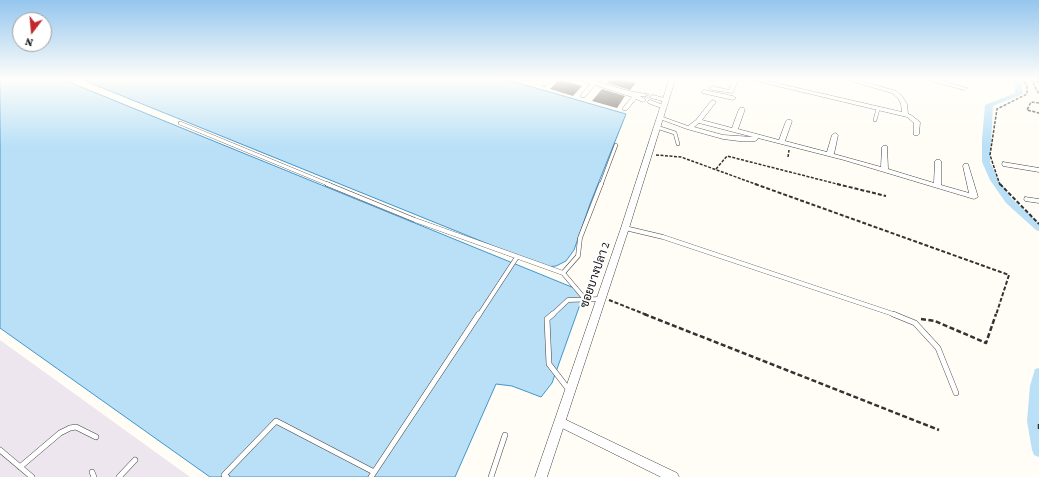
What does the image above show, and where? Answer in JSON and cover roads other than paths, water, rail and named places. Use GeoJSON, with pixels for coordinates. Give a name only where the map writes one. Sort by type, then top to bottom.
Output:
{"type":"FeatureCollection","features":[{"type":"Feature","properties":{"kind":"street"},"geometry":{"type":"LineString","coordinates":[[625,109],[630,102]]}},
{"type":"Feature","properties":{"kind":"street"},"geometry":{"type":"LineString","coordinates":[[659,102],[665,104]]}},
{"type":"Feature","properties":{"kind":"street"},"geometry":{"type":"LineString","coordinates":[[689,128],[698,121],[713,102]]}},
{"type":"Feature","properties":{"kind":"street"},"geometry":{"type":"LineString","coordinates":[[849,102],[914,118],[917,122],[916,134]]}},
{"type":"Feature","properties":{"kind":"street"},"geometry":{"type":"LineString","coordinates":[[903,102],[905,115]]}},
{"type":"Feature","properties":{"kind":"street","name":"ซอยบางปลา 2"},"geometry":{"type":"LineString","coordinates":[[541,477],[571,392],[600,298],[625,228],[665,104]]}},
{"type":"Feature","properties":{"kind":"street"},"geometry":{"type":"LineString","coordinates":[[734,130],[742,110]]}},
{"type":"Feature","properties":{"kind":"street"},"geometry":{"type":"LineString","coordinates":[[698,121],[830,155],[974,197],[966,166]]}},
{"type":"Feature","properties":{"kind":"street"},"geometry":{"type":"LineString","coordinates":[[781,142],[789,121]]}},
{"type":"Feature","properties":{"kind":"street"},"geometry":{"type":"LineString","coordinates":[[659,122],[732,139],[757,140],[790,147],[836,160],[842,165]]}},
{"type":"Feature","properties":{"kind":"street"},"geometry":{"type":"LineString","coordinates":[[830,155],[835,135]]}},
{"type":"Feature","properties":{"kind":"street"},"geometry":{"type":"LineString","coordinates":[[884,170],[885,147]]}},
{"type":"Feature","properties":{"kind":"street"},"geometry":{"type":"LineString","coordinates":[[937,186],[938,161]]}},
{"type":"Feature","properties":{"kind":"street"},"geometry":{"type":"LineString","coordinates":[[1005,164],[1039,170]]}},
{"type":"Feature","properties":{"kind":"street"},"geometry":{"type":"LineString","coordinates":[[1028,199],[1039,201]]}},
{"type":"Feature","properties":{"kind":"street"},"geometry":{"type":"LineString","coordinates":[[560,422],[673,477]]}},
{"type":"Feature","properties":{"kind":"lane"},"geometry":{"type":"LineString","coordinates":[[875,120],[878,109]]}},
{"type":"Feature","properties":{"kind":"lane"},"geometry":{"type":"LineString","coordinates":[[659,122],[675,133],[678,144]]}},
{"type":"Feature","properties":{"kind":"lane"},"geometry":{"type":"LineString","coordinates":[[180,123],[415,220],[563,273],[585,299]]}},
{"type":"Feature","properties":{"kind":"lane"},"geometry":{"type":"LineString","coordinates":[[563,273],[578,256],[580,238],[616,144]]}},
{"type":"Feature","properties":{"kind":"lane"},"geometry":{"type":"LineString","coordinates":[[625,228],[656,235],[902,317],[915,323],[938,348],[956,393]]}},
{"type":"Feature","properties":{"kind":"lane"},"geometry":{"type":"LineString","coordinates":[[227,477],[224,475],[276,421],[372,475],[517,257]]}},
{"type":"Feature","properties":{"kind":"lane"},"geometry":{"type":"LineString","coordinates":[[571,392],[549,364],[547,319],[568,300],[600,298]]}},
{"type":"Feature","properties":{"kind":"lane"},"geometry":{"type":"LineString","coordinates":[[20,467],[60,433],[70,428],[76,427],[96,437]]}},
{"type":"Feature","properties":{"kind":"lane"},"geometry":{"type":"LineString","coordinates":[[491,477],[505,435]]}},
{"type":"Feature","properties":{"kind":"lane"},"geometry":{"type":"LineString","coordinates":[[0,450],[32,477]]}},
{"type":"Feature","properties":{"kind":"lane"},"geometry":{"type":"LineString","coordinates":[[119,477],[135,460]]}},
{"type":"Feature","properties":{"kind":"water"},"geometry":{"type":"Polygon","coordinates":[[[0,102],[119,102],[579,290],[582,299],[552,383],[541,397],[512,386],[496,384],[455,477],[210,477],[0,328],[0,102]]]}},
{"type":"Feature","properties":{"kind":"water"},"geometry":{"type":"Polygon","coordinates":[[[138,102],[585,102],[626,114],[590,204],[574,250],[566,261],[556,266],[545,267],[138,102]]]}},
{"type":"Feature","properties":{"kind":"waterway"},"geometry":{"type":"LineString","coordinates":[[996,102],[989,105],[986,139],[986,162],[994,180],[1009,201],[1039,228]]}},
{"type":"Feature","properties":{"kind":"waterway"},"geometry":{"type":"LineString","coordinates":[[1039,373],[1036,386],[1034,421],[1039,450]]}}]}
